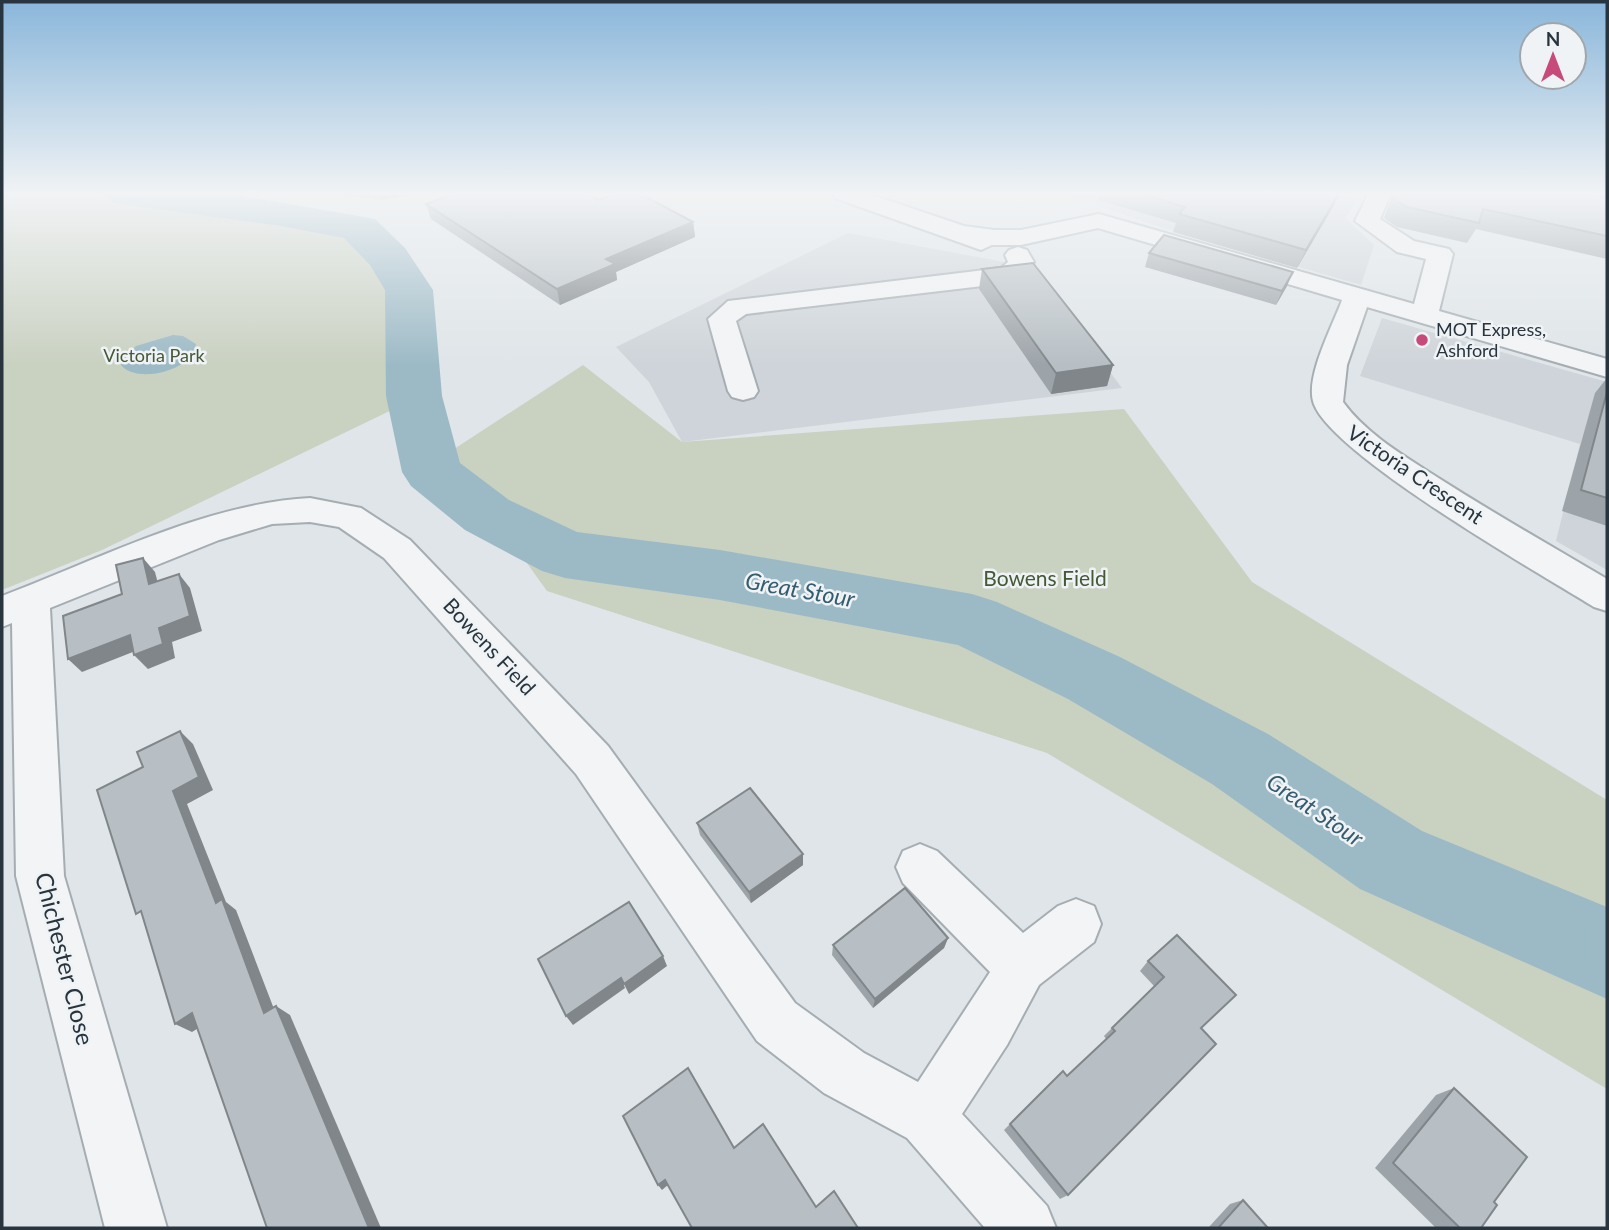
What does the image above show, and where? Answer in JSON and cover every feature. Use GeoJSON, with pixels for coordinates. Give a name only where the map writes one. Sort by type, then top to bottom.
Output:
{"type":"FeatureCollection","features":[{"type":"Feature","properties":{"kind":"street"},"geometry":{"type":"LineString","coordinates":[[743,391],[722,318],[738,307],[1007,275],[1018,269],[1021,262],[1016,250]]}},
{"type":"Feature","properties":{"kind":"street"},"geometry":{"type":"LineString","coordinates":[[1197,250],[1607,368]]}},
{"type":"Feature","properties":{"kind":"street"},"geometry":{"type":"LineString","coordinates":[[1423,250],[1440,254],[1424,316]]}},
{"type":"Feature","properties":{"kind":"street","name":"Victoria Crescent"},"geometry":{"type":"LineString","coordinates":[[1357,296],[1327,385],[1328,404],[1340,424],[1378,455],[1607,597]]}},
{"type":"Feature","properties":{"kind":"street","name":"Bowens Field"},"geometry":{"type":"LineString","coordinates":[[16,607],[206,531],[271,512],[310,510],[349,517],[397,549],[592,760],[776,1022],[844,1073],[927,1118],[1025,1228]]}},
{"type":"Feature","properties":{"kind":"street","name":"Chichester Close"},"geometry":{"type":"LineString","coordinates":[[16,607],[40,876],[135,1228]]}},
{"type":"Feature","properties":{"kind":"street"},"geometry":{"type":"LineString","coordinates":[[920,867],[1021,967]]}},
{"type":"Feature","properties":{"kind":"street"},"geometry":{"type":"LineString","coordinates":[[927,1118],[988,1026],[1021,967],[1076,924]]}},
{"type":"Feature","properties":{"kind":"shaded area"},"geometry":{"type":"Polygon","coordinates":[[[813,250],[942,250],[1031,267],[1122,388],[682,442],[649,382],[616,347],[813,250]]]}},
{"type":"Feature","properties":{"kind":"shaded area"},"geometry":{"type":"Polygon","coordinates":[[[1241,250],[1372,250],[1361,285],[1241,250]]]}},
{"type":"Feature","properties":{"kind":"shaded area"},"geometry":{"type":"Polygon","coordinates":[[[1382,318],[1607,382],[1607,570],[1556,541],[1580,444],[1360,376],[1382,318]]]}},
{"type":"Feature","properties":{"kind":"green space","name":"Victoria Park"},"geometry":{"type":"Polygon","coordinates":[[[2,250],[366,250],[395,294],[402,405],[102,550],[2,590],[2,250]]]}},
{"type":"Feature","properties":{"kind":"green space","name":"Bowens Field"},"geometry":{"type":"Polygon","coordinates":[[[583,365],[682,442],[1124,409],[1252,582],[1607,800],[1607,1089],[1047,753],[547,591],[448,453],[583,365]]]}},
{"type":"Feature","properties":{"kind":"water"},"geometry":{"type":"Polygon","coordinates":[[[173,335],[183,336],[196,344],[193,353],[176,367],[164,372],[139,374],[121,365],[122,359],[136,346],[173,335]]]}},
{"type":"Feature","properties":{"kind":"building"},"geometry":{"type":"Polygon","coordinates":[[[498,250],[626,250],[606,259],[615,264],[557,289],[498,250]]]}},
{"type":"Feature","properties":{"kind":"building"},"geometry":{"type":"Polygon","coordinates":[[[1151,250],[1218,250],[1293,272],[1282,291],[1149,253],[1151,250]]]}},
{"type":"Feature","properties":{"kind":"building"},"geometry":{"type":"Polygon","coordinates":[[[1033,263],[1113,365],[1056,373],[982,269],[1033,263]]]}},
{"type":"Feature","properties":{"kind":"building"},"geometry":{"type":"Polygon","coordinates":[[[1607,392],[1607,498],[1581,490],[1607,392]]]}},
{"type":"Feature","properties":{"kind":"building"},"geometry":{"type":"Polygon","coordinates":[[[143,558],[149,584],[179,574],[190,616],[159,628],[163,644],[134,655],[130,635],[68,659],[63,616],[122,594],[116,565],[143,558]]]}},
{"type":"Feature","properties":{"kind":"building"},"geometry":{"type":"Polygon","coordinates":[[[180,731],[199,777],[173,791],[216,903],[222,899],[264,1013],[276,1006],[369,1228],[267,1228],[192,1013],[175,1024],[141,911],[136,914],[97,790],[143,767],[137,752],[180,731]]]}},
{"type":"Feature","properties":{"kind":"building"},"geometry":{"type":"Polygon","coordinates":[[[750,788],[803,854],[749,892],[697,823],[750,788]]]}},
{"type":"Feature","properties":{"kind":"building"},"geometry":{"type":"Polygon","coordinates":[[[905,888],[948,938],[875,999],[833,945],[905,888]]]}},
{"type":"Feature","properties":{"kind":"building"},"geometry":{"type":"Polygon","coordinates":[[[629,902],[663,956],[624,984],[621,978],[566,1016],[538,959],[629,902]]]}},
{"type":"Feature","properties":{"kind":"building"},"geometry":{"type":"Polygon","coordinates":[[[1177,935],[1236,995],[1201,1028],[1216,1044],[1068,1195],[1010,1124],[1063,1071],[1067,1076],[1115,1031],[1112,1028],[1164,977],[1148,961],[1177,935]]]}},
{"type":"Feature","properties":{"kind":"building"},"geometry":{"type":"Polygon","coordinates":[[[688,1068],[734,1148],[763,1124],[816,1207],[834,1191],[858,1228],[692,1228],[665,1180],[658,1185],[623,1116],[688,1068]]]}},
{"type":"Feature","properties":{"kind":"building"},"geometry":{"type":"Polygon","coordinates":[[[1454,1088],[1527,1157],[1494,1202],[1497,1205],[1481,1228],[1460,1228],[1393,1163],[1454,1088]]]}},
{"type":"Feature","properties":{"kind":"building"},"geometry":{"type":"Polygon","coordinates":[[[1243,1200],[1268,1228],[1218,1228],[1243,1200]]]}},
{"type":"Feature","properties":{"kind":"waterway","name":"Great Stour"},"geometry":{"type":"LineString","coordinates":[[381,250],[409,290],[414,396],[432,472],[487,515],[565,554],[720,575],[972,621],[1094,678],[1240,759],[1391,860],[1607,953]]}},
{"type":"Feature","properties":{"kind":"waterway"},"geometry":{"type":"LineString","coordinates":[[716,588],[720,575]]}},
{"type":"Feature","properties":{"kind":"waterway"},"geometry":{"type":"LineString","coordinates":[[701,632],[703,627]]}},
{"type":"Feature","properties":{"kind":"place","name":"MOT Express, Ashford"},"geometry":{"type":"Point","coordinates":[1422,340]}}]}
